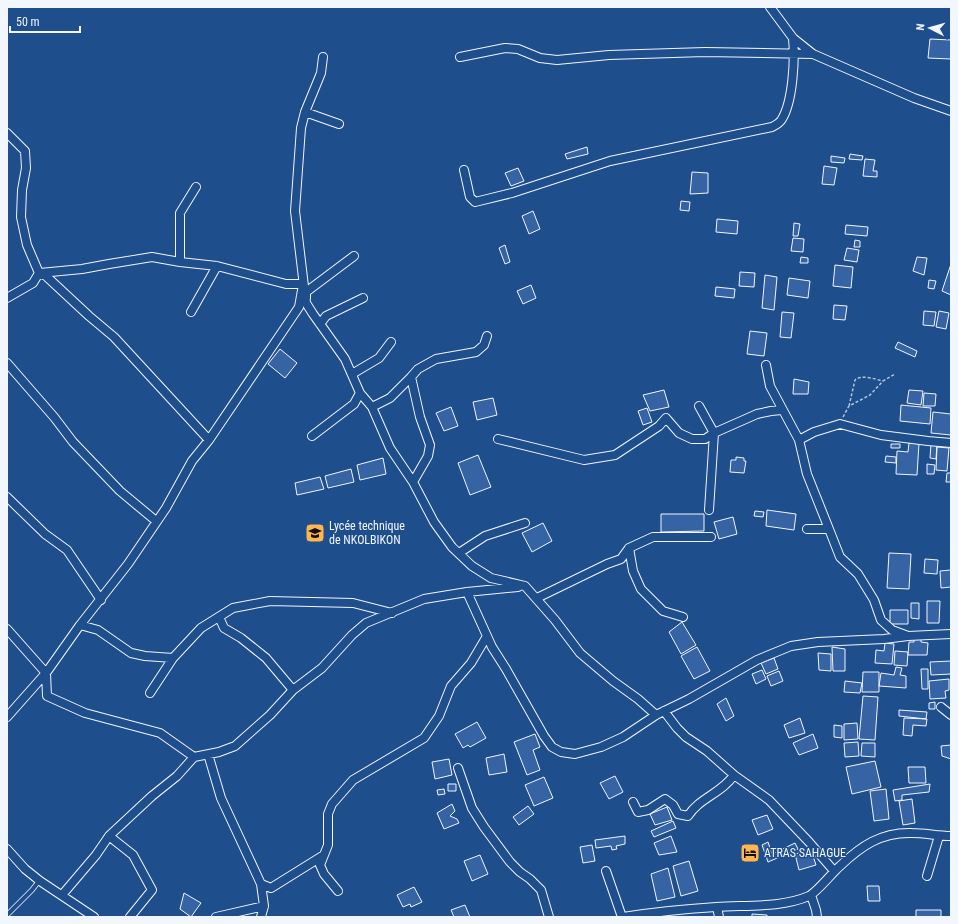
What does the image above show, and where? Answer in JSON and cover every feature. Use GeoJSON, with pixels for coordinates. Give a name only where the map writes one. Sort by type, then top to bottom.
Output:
{"type":"FeatureCollection","features":[{"type":"Feature","properties":{"kind":"street"},"geometry":{"type":"LineString","coordinates":[[770,7],[793,38],[813,54],[914,98],[951,111]]}},
{"type":"Feature","properties":{"kind":"street"},"geometry":{"type":"LineString","coordinates":[[464,170],[470,197],[474,202],[481,202],[610,161],[772,127],[782,120],[786,109],[791,87],[794,53],[793,38]]}},
{"type":"Feature","properties":{"kind":"street"},"geometry":{"type":"LineString","coordinates":[[460,57],[506,48],[518,48],[540,58],[556,60],[609,55],[697,52],[813,54]]}},
{"type":"Feature","properties":{"kind":"street"},"geometry":{"type":"LineString","coordinates":[[323,57],[321,73],[305,112],[301,128],[295,211],[306,303],[345,359],[360,394],[372,407],[390,448],[413,482],[434,522],[452,548],[472,566],[491,578],[525,586],[537,598],[580,653],[656,715]]}},
{"type":"Feature","properties":{"kind":"street"},"geometry":{"type":"LineString","coordinates":[[305,112],[339,124]]}},
{"type":"Feature","properties":{"kind":"street"},"geometry":{"type":"LineString","coordinates":[[7,133],[25,150],[26,168],[22,190],[21,217],[27,245],[39,273],[46,276],[114,337],[209,440]]}},
{"type":"Feature","properties":{"kind":"street"},"geometry":{"type":"LineString","coordinates":[[180,262],[180,213],[196,187]]}},
{"type":"Feature","properties":{"kind":"street"},"geometry":{"type":"LineString","coordinates":[[306,303],[306,292],[354,256]]}},
{"type":"Feature","properties":{"kind":"street"},"geometry":{"type":"LineString","coordinates":[[39,273],[82,269],[152,257],[217,266],[286,284],[303,284]]}},
{"type":"Feature","properties":{"kind":"street"},"geometry":{"type":"LineString","coordinates":[[191,312],[217,266]]}},
{"type":"Feature","properties":{"kind":"street"},"geometry":{"type":"LineString","coordinates":[[7,298],[33,283],[39,273]]}},
{"type":"Feature","properties":{"kind":"street"},"geometry":{"type":"LineString","coordinates":[[7,718],[46,673],[80,625],[128,564],[166,508],[192,461],[209,440],[299,307],[303,284]]}},
{"type":"Feature","properties":{"kind":"street"},"geometry":{"type":"LineString","coordinates":[[320,324],[326,316],[363,298]]}},
{"type":"Feature","properties":{"kind":"street"},"geometry":{"type":"LineString","coordinates":[[372,407],[390,398],[418,369],[436,359],[476,352],[484,345],[487,336]]}},
{"type":"Feature","properties":{"kind":"street"},"geometry":{"type":"LineString","coordinates":[[352,374],[379,358],[391,342]]}},
{"type":"Feature","properties":{"kind":"street"},"geometry":{"type":"LineString","coordinates":[[7,364],[54,417],[73,442],[114,486],[156,522]]}},
{"type":"Feature","properties":{"kind":"street"},"geometry":{"type":"LineString","coordinates":[[766,365],[770,386],[799,440],[807,474],[840,557],[858,574],[874,600],[881,620],[892,630],[908,636]]}},
{"type":"Feature","properties":{"kind":"street"},"geometry":{"type":"LineString","coordinates":[[411,377],[420,417],[430,445],[428,456],[413,482]]}},
{"type":"Feature","properties":{"kind":"street"},"geometry":{"type":"LineString","coordinates":[[312,436],[354,404],[360,394]]}},
{"type":"Feature","properties":{"kind":"street"},"geometry":{"type":"LineString","coordinates":[[699,406],[714,433],[709,510]]}},
{"type":"Feature","properties":{"kind":"street"},"geometry":{"type":"LineString","coordinates":[[498,439],[584,460],[615,455],[659,426],[666,418],[679,433],[692,439],[705,439],[714,433],[758,414],[782,410]]}},
{"type":"Feature","properties":{"kind":"street"},"geometry":{"type":"LineString","coordinates":[[799,440],[814,432],[840,424],[881,435],[951,443]]}},
{"type":"Feature","properties":{"kind":"street"},"geometry":{"type":"LineString","coordinates":[[7,498],[45,534],[67,550],[101,600]]}},
{"type":"Feature","properties":{"kind":"street"},"geometry":{"type":"LineString","coordinates":[[459,553],[485,536],[525,523]]}},
{"type":"Feature","properties":{"kind":"street"},"geometry":{"type":"LineString","coordinates":[[807,529],[828,529]]}},
{"type":"Feature","properties":{"kind":"street"},"geometry":{"type":"LineString","coordinates":[[537,598],[607,564],[621,559],[628,548],[653,537],[711,537]]}},
{"type":"Feature","properties":{"kind":"street"},"geometry":{"type":"LineString","coordinates":[[628,548],[633,571],[641,590],[663,611],[683,617]]}},
{"type":"Feature","properties":{"kind":"street"},"geometry":{"type":"LineString","coordinates":[[62,895],[110,836],[152,796],[177,776],[194,757],[219,752],[235,746],[270,715],[293,690],[322,668],[352,635],[366,623],[424,599],[467,592],[525,586]]}},
{"type":"Feature","properties":{"kind":"street"},"geometry":{"type":"LineString","coordinates":[[467,592],[487,636],[544,736],[552,747],[562,752],[576,754],[601,747],[623,737],[656,715],[689,699],[757,660],[791,646],[818,642],[951,634]]}},
{"type":"Feature","properties":{"kind":"street"},"geometry":{"type":"LineString","coordinates":[[150,693],[173,658],[201,628],[233,608],[270,600],[353,602],[392,613]]}},
{"type":"Feature","properties":{"kind":"street"},"geometry":{"type":"LineString","coordinates":[[219,617],[224,628],[242,638],[266,658],[293,690]]}},
{"type":"Feature","properties":{"kind":"street"},"geometry":{"type":"LineString","coordinates":[[80,625],[98,630],[131,653],[145,656],[173,658]]}},
{"type":"Feature","properties":{"kind":"street"},"geometry":{"type":"LineString","coordinates":[[7,629],[46,673],[46,696],[85,713],[160,734],[194,757]]}},
{"type":"Feature","properties":{"kind":"street"},"geometry":{"type":"LineString","coordinates":[[338,891],[324,874],[320,865],[328,845],[328,814],[332,804],[353,780],[424,738],[439,716],[451,686],[471,663],[487,636]]}},
{"type":"Feature","properties":{"kind":"street"},"geometry":{"type":"LineString","coordinates":[[941,706],[951,715]]}},
{"type":"Feature","properties":{"kind":"street"},"geometry":{"type":"LineString","coordinates":[[664,711],[676,728],[686,737],[707,751],[734,775],[769,800],[834,871]]}},
{"type":"Feature","properties":{"kind":"street"},"geometry":{"type":"LineString","coordinates":[[208,754],[221,798],[261,884],[264,906],[261,917]]}},
{"type":"Feature","properties":{"kind":"street"},"geometry":{"type":"LineString","coordinates":[[458,768],[472,808],[510,862],[530,879],[540,890],[549,917]]}},
{"type":"Feature","properties":{"kind":"street"},"geometry":{"type":"LineString","coordinates":[[633,802],[638,812],[648,810],[665,799],[673,805],[678,814],[688,816],[694,808],[728,784],[734,775]]}},
{"type":"Feature","properties":{"kind":"street"},"geometry":{"type":"LineString","coordinates":[[606,871],[622,917],[717,907],[768,905],[811,895],[852,855],[868,843],[885,836],[911,833],[951,836]]}},
{"type":"Feature","properties":{"kind":"street"},"geometry":{"type":"LineString","coordinates":[[110,836],[133,855],[152,890],[130,917]]}},
{"type":"Feature","properties":{"kind":"street"},"geometry":{"type":"LineString","coordinates":[[926,876],[939,836]]}},
{"type":"Feature","properties":{"kind":"street"},"geometry":{"type":"LineString","coordinates":[[9,854],[40,881],[94,917]]}},
{"type":"Feature","properties":{"kind":"street"},"geometry":{"type":"LineString","coordinates":[[261,884],[271,888],[324,855]]}},
{"type":"Feature","properties":{"kind":"street"},"geometry":{"type":"LineString","coordinates":[[811,895],[817,917]]}},
{"type":"Feature","properties":{"kind":"street"},"geometry":{"type":"LineString","coordinates":[[216,917],[264,906]]}},
{"type":"Feature","properties":{"kind":"street"},"geometry":{"type":"LineString","coordinates":[[717,907],[719,917]]}},
{"type":"Feature","properties":{"kind":"lane"},"geometry":{"type":"LineString","coordinates":[[7,915],[40,881]]}},
{"type":"Feature","properties":{"kind":"path"},"geometry":{"type":"LineString","coordinates":[[850,406],[870,395],[884,381],[895,374]]}},
{"type":"Feature","properties":{"kind":"path"},"geometry":{"type":"LineString","coordinates":[[840,424],[850,406],[855,380],[862,377],[884,381]]}},
{"type":"Feature","properties":{"kind":"building"},"geometry":{"type":"Polygon","coordinates":[[[930,39],[951,40],[951,59],[928,58],[930,39]]]}},
{"type":"Feature","properties":{"kind":"building"},"geometry":{"type":"Polygon","coordinates":[[[587,147],[588,154],[567,159],[565,154],[587,147]]]}},
{"type":"Feature","properties":{"kind":"building"},"geometry":{"type":"Polygon","coordinates":[[[850,154],[863,156],[862,160],[849,159],[850,154]]]}},
{"type":"Feature","properties":{"kind":"building"},"geometry":{"type":"Polygon","coordinates":[[[831,156],[845,158],[844,163],[831,162],[831,156]]]}},
{"type":"Feature","properties":{"kind":"building"},"geometry":{"type":"Polygon","coordinates":[[[865,159],[875,160],[873,171],[877,171],[877,177],[863,176],[865,159]]]}},
{"type":"Feature","properties":{"kind":"building"},"geometry":{"type":"Polygon","coordinates":[[[824,166],[837,168],[834,185],[822,184],[824,166]]]}},
{"type":"Feature","properties":{"kind":"building"},"geometry":{"type":"Polygon","coordinates":[[[518,168],[524,181],[511,186],[505,173],[518,168]]]}},
{"type":"Feature","properties":{"kind":"building"},"geometry":{"type":"Polygon","coordinates":[[[692,172],[708,173],[708,193],[690,194],[692,172]]]}},
{"type":"Feature","properties":{"kind":"building"},"geometry":{"type":"Polygon","coordinates":[[[681,201],[690,202],[689,211],[680,210],[681,201]]]}},
{"type":"Feature","properties":{"kind":"building"},"geometry":{"type":"Polygon","coordinates":[[[533,211],[540,229],[529,234],[522,216],[533,211]]]}},
{"type":"Feature","properties":{"kind":"building"},"geometry":{"type":"Polygon","coordinates":[[[717,219],[738,221],[737,234],[716,232],[717,219]]]}},
{"type":"Feature","properties":{"kind":"building"},"geometry":{"type":"Polygon","coordinates":[[[794,223],[800,224],[798,236],[793,236],[794,223]]]}},
{"type":"Feature","properties":{"kind":"building"},"geometry":{"type":"Polygon","coordinates":[[[846,225],[868,227],[867,236],[845,234],[846,225]]]}},
{"type":"Feature","properties":{"kind":"building"},"geometry":{"type":"Polygon","coordinates":[[[793,238],[804,239],[803,252],[791,251],[793,238]]]}},
{"type":"Feature","properties":{"kind":"building"},"geometry":{"type":"Polygon","coordinates":[[[855,240],[860,241],[860,247],[854,247],[855,240]]]}},
{"type":"Feature","properties":{"kind":"building"},"geometry":{"type":"Polygon","coordinates":[[[505,245],[510,262],[505,264],[499,248],[505,245]]]}},
{"type":"Feature","properties":{"kind":"building"},"geometry":{"type":"Polygon","coordinates":[[[847,248],[859,250],[857,262],[844,260],[847,248]]]}},
{"type":"Feature","properties":{"kind":"building"},"geometry":{"type":"Polygon","coordinates":[[[801,257],[808,258],[808,263],[800,263],[801,257]]]}},
{"type":"Feature","properties":{"kind":"building"},"geometry":{"type":"Polygon","coordinates":[[[917,257],[927,258],[924,275],[913,271],[917,257]]]}},
{"type":"Feature","properties":{"kind":"building"},"geometry":{"type":"Polygon","coordinates":[[[951,264],[951,295],[942,291],[951,264]]]}},
{"type":"Feature","properties":{"kind":"building"},"geometry":{"type":"Polygon","coordinates":[[[835,265],[853,267],[851,288],[833,286],[835,265]]]}},
{"type":"Feature","properties":{"kind":"building"},"geometry":{"type":"Polygon","coordinates":[[[740,272],[755,273],[754,287],[739,286],[740,272]]]}},
{"type":"Feature","properties":{"kind":"building"},"geometry":{"type":"Polygon","coordinates":[[[765,275],[777,277],[774,310],[762,308],[765,275]]]}},
{"type":"Feature","properties":{"kind":"building"},"geometry":{"type":"Polygon","coordinates":[[[789,278],[810,281],[808,298],[787,295],[789,278]]]}},
{"type":"Feature","properties":{"kind":"building"},"geometry":{"type":"Polygon","coordinates":[[[929,280],[936,281],[934,289],[928,288],[929,280]]]}},
{"type":"Feature","properties":{"kind":"building"},"geometry":{"type":"Polygon","coordinates":[[[531,285],[536,298],[523,304],[517,291],[531,285]]]}},
{"type":"Feature","properties":{"kind":"building"},"geometry":{"type":"Polygon","coordinates":[[[716,287],[735,289],[734,298],[715,296],[716,287]]]}},
{"type":"Feature","properties":{"kind":"building"},"geometry":{"type":"Polygon","coordinates":[[[834,305],[847,306],[845,320],[833,319],[834,305]]]}},
{"type":"Feature","properties":{"kind":"building"},"geometry":{"type":"Polygon","coordinates":[[[924,311],[936,312],[934,326],[923,325],[924,311]]]}},
{"type":"Feature","properties":{"kind":"building"},"geometry":{"type":"Polygon","coordinates":[[[939,311],[949,313],[946,329],[936,327],[939,311]]]}},
{"type":"Feature","properties":{"kind":"building"},"geometry":{"type":"Polygon","coordinates":[[[782,312],[794,313],[791,338],[780,337],[782,312]]]}},
{"type":"Feature","properties":{"kind":"building"},"geometry":{"type":"Polygon","coordinates":[[[750,331],[767,333],[764,356],[747,354],[750,331]]]}},
{"type":"Feature","properties":{"kind":"building"},"geometry":{"type":"Polygon","coordinates":[[[898,342],[917,351],[915,357],[895,348],[898,342]]]}},
{"type":"Feature","properties":{"kind":"building"},"geometry":{"type":"Polygon","coordinates":[[[280,349],[297,363],[285,378],[268,364],[280,349]]]}},
{"type":"Feature","properties":{"kind":"building"},"geometry":{"type":"Polygon","coordinates":[[[794,379],[809,382],[808,394],[793,394],[794,379]]]}},
{"type":"Feature","properties":{"kind":"building"},"geometry":{"type":"Polygon","coordinates":[[[664,390],[669,407],[650,411],[643,395],[664,390]]]}},
{"type":"Feature","properties":{"kind":"building"},"geometry":{"type":"Polygon","coordinates":[[[909,390],[923,391],[921,405],[907,403],[909,390]]]}},
{"type":"Feature","properties":{"kind":"building"},"geometry":{"type":"Polygon","coordinates":[[[924,393],[936,394],[935,406],[923,406],[924,393]]]}},
{"type":"Feature","properties":{"kind":"building"},"geometry":{"type":"Polygon","coordinates":[[[493,398],[497,415],[477,420],[473,402],[493,398]]]}},
{"type":"Feature","properties":{"kind":"building"},"geometry":{"type":"Polygon","coordinates":[[[901,405],[931,408],[930,424],[900,421],[901,405]]]}},
{"type":"Feature","properties":{"kind":"building"},"geometry":{"type":"Polygon","coordinates":[[[451,407],[458,426],[444,431],[436,413],[451,407]]]}},
{"type":"Feature","properties":{"kind":"building"},"geometry":{"type":"Polygon","coordinates":[[[647,408],[652,422],[643,425],[638,411],[647,408]]]}},
{"type":"Feature","properties":{"kind":"building"},"geometry":{"type":"Polygon","coordinates":[[[933,412],[951,414],[951,435],[931,433],[933,412]]]}},
{"type":"Feature","properties":{"kind":"building"},"geometry":{"type":"Polygon","coordinates":[[[909,443],[919,443],[917,475],[896,474],[897,451],[908,452],[909,443]]]}},
{"type":"Feature","properties":{"kind":"building"},"geometry":{"type":"Polygon","coordinates":[[[891,444],[900,444],[900,448],[891,448],[891,444]]]}},
{"type":"Feature","properties":{"kind":"building"},"geometry":{"type":"Polygon","coordinates":[[[931,444],[937,445],[936,459],[930,458],[931,444]]]}},
{"type":"Feature","properties":{"kind":"building"},"geometry":{"type":"Polygon","coordinates":[[[937,447],[949,448],[947,471],[936,470],[937,447]]]}},
{"type":"Feature","properties":{"kind":"building"},"geometry":{"type":"Polygon","coordinates":[[[478,455],[491,487],[470,495],[458,463],[478,455]]]}},
{"type":"Feature","properties":{"kind":"building"},"geometry":{"type":"Polygon","coordinates":[[[886,456],[896,457],[896,463],[885,462],[886,456]]]}},
{"type":"Feature","properties":{"kind":"building"},"geometry":{"type":"Polygon","coordinates":[[[736,457],[744,458],[744,461],[746,461],[744,473],[730,472],[731,460],[736,460],[736,457]]]}},
{"type":"Feature","properties":{"kind":"building"},"geometry":{"type":"Polygon","coordinates":[[[383,458],[386,474],[360,480],[357,465],[383,458]]]}},
{"type":"Feature","properties":{"kind":"building"},"geometry":{"type":"Polygon","coordinates":[[[927,464],[935,465],[934,474],[927,474],[927,464]]]}},
{"type":"Feature","properties":{"kind":"building"},"geometry":{"type":"Polygon","coordinates":[[[351,469],[354,482],[328,488],[325,476],[351,469]]]}},
{"type":"Feature","properties":{"kind":"building"},"geometry":{"type":"Polygon","coordinates":[[[947,473],[951,473],[951,482],[946,482],[947,473]]]}},
{"type":"Feature","properties":{"kind":"building"},"geometry":{"type":"Polygon","coordinates":[[[320,477],[324,489],[297,495],[295,483],[320,477]]]}},
{"type":"Feature","properties":{"kind":"building"},"geometry":{"type":"Polygon","coordinates":[[[767,510],[796,514],[794,530],[766,526],[767,510]]]}},
{"type":"Feature","properties":{"kind":"building"},"geometry":{"type":"Polygon","coordinates":[[[755,511],[764,512],[763,517],[754,516],[755,511]]]}},
{"type":"Feature","properties":{"kind":"building"},"geometry":{"type":"Polygon","coordinates":[[[661,514],[704,514],[704,531],[661,532],[661,514]]]}},
{"type":"Feature","properties":{"kind":"building"},"geometry":{"type":"Polygon","coordinates":[[[733,517],[737,534],[719,539],[714,522],[733,517]]]}},
{"type":"Feature","properties":{"kind":"building"},"geometry":{"type":"Polygon","coordinates":[[[543,523],[552,541],[532,552],[522,533],[543,523]]]}},
{"type":"Feature","properties":{"kind":"building"},"geometry":{"type":"Polygon","coordinates":[[[889,553],[911,554],[909,589],[887,588],[889,553]]]}},
{"type":"Feature","properties":{"kind":"building"},"geometry":{"type":"Polygon","coordinates":[[[925,559],[938,560],[937,574],[924,573],[925,559]]]}},
{"type":"Feature","properties":{"kind":"building"},"geometry":{"type":"Polygon","coordinates":[[[951,570],[951,587],[941,588],[940,571],[951,570]]]}},
{"type":"Feature","properties":{"kind":"building"},"geometry":{"type":"Polygon","coordinates":[[[927,601],[940,601],[939,623],[927,623],[927,601]]]}},
{"type":"Feature","properties":{"kind":"building"},"geometry":{"type":"Polygon","coordinates":[[[911,603],[919,603],[919,619],[911,618],[911,603]]]}},
{"type":"Feature","properties":{"kind":"building"},"geometry":{"type":"Polygon","coordinates":[[[890,610],[908,610],[908,624],[890,624],[890,610]]]}},
{"type":"Feature","properties":{"kind":"building"},"geometry":{"type":"Polygon","coordinates":[[[682,622],[696,645],[681,654],[669,632],[682,622]]]}},
{"type":"Feature","properties":{"kind":"building"},"geometry":{"type":"Polygon","coordinates":[[[914,639],[921,639],[921,642],[928,643],[927,655],[908,655],[909,642],[914,642],[914,639]]]}},
{"type":"Feature","properties":{"kind":"building"},"geometry":{"type":"Polygon","coordinates":[[[885,643],[894,644],[892,664],[875,663],[876,650],[884,651],[885,643]]]}},
{"type":"Feature","properties":{"kind":"building"},"geometry":{"type":"Polygon","coordinates":[[[697,647],[710,671],[694,679],[681,656],[697,647]]]}},
{"type":"Feature","properties":{"kind":"building"},"geometry":{"type":"Polygon","coordinates":[[[832,647],[845,649],[845,671],[833,671],[832,647]]]}},
{"type":"Feature","properties":{"kind":"building"},"geometry":{"type":"Polygon","coordinates":[[[895,651],[908,652],[907,666],[894,665],[895,651]]]}},
{"type":"Feature","properties":{"kind":"building"},"geometry":{"type":"Polygon","coordinates":[[[818,653],[831,654],[831,671],[819,670],[818,653]]]}},
{"type":"Feature","properties":{"kind":"building"},"geometry":{"type":"Polygon","coordinates":[[[774,658],[778,669],[766,674],[761,663],[774,658]]]}},
{"type":"Feature","properties":{"kind":"building"},"geometry":{"type":"Polygon","coordinates":[[[951,661],[951,674],[931,675],[930,662],[951,661]]]}},
{"type":"Feature","properties":{"kind":"building"},"geometry":{"type":"Polygon","coordinates":[[[896,667],[902,668],[900,675],[906,676],[906,688],[879,686],[881,673],[894,675],[896,667]]]}},
{"type":"Feature","properties":{"kind":"building"},"geometry":{"type":"Polygon","coordinates":[[[921,669],[928,669],[928,689],[922,689],[921,669]]]}},
{"type":"Feature","properties":{"kind":"building"},"geometry":{"type":"Polygon","coordinates":[[[762,670],[766,679],[756,684],[752,674],[762,670]]]}},
{"type":"Feature","properties":{"kind":"building"},"geometry":{"type":"Polygon","coordinates":[[[779,671],[783,681],[771,686],[767,676],[779,671]]]}},
{"type":"Feature","properties":{"kind":"building"},"geometry":{"type":"Polygon","coordinates":[[[863,672],[879,672],[879,692],[862,692],[863,672]]]}},
{"type":"Feature","properties":{"kind":"building"},"geometry":{"type":"Polygon","coordinates":[[[949,679],[949,690],[945,691],[946,698],[930,699],[929,681],[949,679]]]}},
{"type":"Feature","properties":{"kind":"building"},"geometry":{"type":"Polygon","coordinates":[[[845,681],[862,683],[860,693],[844,692],[845,681]]]}},
{"type":"Feature","properties":{"kind":"building"},"geometry":{"type":"Polygon","coordinates":[[[863,696],[878,697],[875,740],[859,739],[863,696]]]}},
{"type":"Feature","properties":{"kind":"building"},"geometry":{"type":"Polygon","coordinates":[[[726,698],[734,716],[726,721],[717,704],[726,698]]]}},
{"type":"Feature","properties":{"kind":"building"},"geometry":{"type":"Polygon","coordinates":[[[935,702],[935,709],[929,709],[929,703],[935,702]]]}},
{"type":"Feature","properties":{"kind":"building"},"geometry":{"type":"Polygon","coordinates":[[[899,710],[927,712],[926,719],[899,716],[899,710]]]}},
{"type":"Feature","properties":{"kind":"building"},"geometry":{"type":"Polygon","coordinates":[[[800,718],[805,733],[789,738],[784,725],[800,718]]]}},
{"type":"Feature","properties":{"kind":"building"},"geometry":{"type":"Polygon","coordinates":[[[904,718],[927,719],[926,726],[913,725],[912,736],[903,735],[904,718]]]}},
{"type":"Feature","properties":{"kind":"building"},"geometry":{"type":"Polygon","coordinates":[[[477,722],[486,738],[470,747],[468,745],[463,748],[455,734],[477,722]]]}},
{"type":"Feature","properties":{"kind":"building"},"geometry":{"type":"Polygon","coordinates":[[[857,723],[858,739],[844,740],[844,724],[857,723]]]}},
{"type":"Feature","properties":{"kind":"building"},"geometry":{"type":"Polygon","coordinates":[[[834,725],[842,726],[842,738],[834,737],[834,725]]]}},
{"type":"Feature","properties":{"kind":"building"},"geometry":{"type":"Polygon","coordinates":[[[535,734],[540,747],[533,750],[540,770],[527,775],[514,742],[535,734]]]}},
{"type":"Feature","properties":{"kind":"building"},"geometry":{"type":"Polygon","coordinates":[[[813,734],[818,748],[799,755],[793,743],[813,734]]]}},
{"type":"Feature","properties":{"kind":"building"},"geometry":{"type":"Polygon","coordinates":[[[858,742],[859,756],[845,757],[844,743],[858,742]]]}},
{"type":"Feature","properties":{"kind":"building"},"geometry":{"type":"Polygon","coordinates":[[[862,743],[875,743],[875,757],[861,756],[862,743]]]}},
{"type":"Feature","properties":{"kind":"building"},"geometry":{"type":"Polygon","coordinates":[[[951,745],[951,759],[942,756],[941,746],[951,745]]]}},
{"type":"Feature","properties":{"kind":"building"},"geometry":{"type":"Polygon","coordinates":[[[504,754],[507,772],[489,775],[486,758],[504,754]]]}},
{"type":"Feature","properties":{"kind":"building"},"geometry":{"type":"Polygon","coordinates":[[[449,759],[452,775],[435,779],[432,762],[449,759]]]}},
{"type":"Feature","properties":{"kind":"building"},"geometry":{"type":"Polygon","coordinates":[[[875,761],[881,787],[852,794],[846,767],[875,761]]]}},
{"type":"Feature","properties":{"kind":"building"},"geometry":{"type":"Polygon","coordinates":[[[908,767],[925,767],[926,783],[909,783],[908,767]]]}},
{"type":"Feature","properties":{"kind":"building"},"geometry":{"type":"Polygon","coordinates":[[[615,776],[623,792],[609,799],[600,783],[615,776]]]}},
{"type":"Feature","properties":{"kind":"building"},"geometry":{"type":"Polygon","coordinates":[[[544,777],[553,798],[534,806],[525,785],[544,777]]]}},
{"type":"Feature","properties":{"kind":"building"},"geometry":{"type":"Polygon","coordinates":[[[448,784],[456,784],[456,791],[448,791],[448,784]]]}},
{"type":"Feature","properties":{"kind":"building"},"geometry":{"type":"Polygon","coordinates":[[[930,784],[929,792],[902,795],[902,800],[895,801],[893,790],[930,784]]]}},
{"type":"Feature","properties":{"kind":"building"},"geometry":{"type":"Polygon","coordinates":[[[444,789],[445,794],[438,795],[437,790],[444,789]]]}},
{"type":"Feature","properties":{"kind":"building"},"geometry":{"type":"Polygon","coordinates":[[[886,789],[889,819],[874,821],[870,791],[886,789]]]}},
{"type":"Feature","properties":{"kind":"building"},"geometry":{"type":"Polygon","coordinates":[[[912,799],[915,823],[903,825],[899,801],[912,799]]]}},
{"type":"Feature","properties":{"kind":"building"},"geometry":{"type":"Polygon","coordinates":[[[452,804],[455,811],[450,816],[457,819],[459,823],[444,829],[437,813],[452,804]]]}},
{"type":"Feature","properties":{"kind":"building"},"geometry":{"type":"Polygon","coordinates":[[[528,806],[534,814],[519,825],[513,817],[528,806]]]}},
{"type":"Feature","properties":{"kind":"building"},"geometry":{"type":"Polygon","coordinates":[[[667,807],[672,820],[655,825],[650,814],[667,807]]]}},
{"type":"Feature","properties":{"kind":"building"},"geometry":{"type":"Polygon","coordinates":[[[767,815],[773,829],[758,835],[752,820],[767,815]]]}},
{"type":"Feature","properties":{"kind":"building"},"geometry":{"type":"Polygon","coordinates":[[[673,821],[676,828],[654,837],[651,831],[673,821]]]}},
{"type":"Feature","properties":{"kind":"building"},"geometry":{"type":"Polygon","coordinates":[[[625,836],[625,844],[616,846],[617,849],[612,850],[611,846],[596,848],[595,840],[625,836]]]}},
{"type":"Feature","properties":{"kind":"building"},"geometry":{"type":"Polygon","coordinates":[[[671,836],[677,852],[659,855],[654,843],[671,836]]]}},
{"type":"Feature","properties":{"kind":"building"},"geometry":{"type":"Polygon","coordinates":[[[768,842],[772,854],[795,843],[798,849],[768,862],[762,845],[768,842]]]}},
{"type":"Feature","properties":{"kind":"building"},"geometry":{"type":"Polygon","coordinates":[[[592,845],[595,861],[583,863],[580,847],[592,845]]]}},
{"type":"Feature","properties":{"kind":"building"},"geometry":{"type":"Polygon","coordinates":[[[811,850],[816,865],[799,870],[795,854],[811,850]]]}},
{"type":"Feature","properties":{"kind":"building"},"geometry":{"type":"Polygon","coordinates":[[[480,855],[488,874],[472,881],[464,861],[480,855]]]}},
{"type":"Feature","properties":{"kind":"building"},"geometry":{"type":"Polygon","coordinates":[[[689,861],[698,891],[681,896],[673,866],[689,861]]]}},
{"type":"Feature","properties":{"kind":"building"},"geometry":{"type":"Polygon","coordinates":[[[668,868],[675,897],[657,901],[651,874],[668,868]]]}},
{"type":"Feature","properties":{"kind":"building"},"geometry":{"type":"Polygon","coordinates":[[[867,886],[879,886],[880,901],[868,901],[867,886]]]}},
{"type":"Feature","properties":{"kind":"building"},"geometry":{"type":"Polygon","coordinates":[[[414,887],[422,902],[411,907],[410,904],[403,907],[397,895],[414,887]]]}},
{"type":"Feature","properties":{"kind":"building"},"geometry":{"type":"Polygon","coordinates":[[[184,893],[201,903],[191,917],[180,909],[184,893]]]}},
{"type":"Feature","properties":{"kind":"building"},"geometry":{"type":"Polygon","coordinates":[[[465,905],[470,917],[454,917],[451,910],[465,905]]]}},
{"type":"Feature","properties":{"kind":"building"},"geometry":{"type":"Polygon","coordinates":[[[916,910],[941,910],[941,917],[916,917],[916,910]]]}},
{"type":"Feature","properties":{"kind":"building"},"geometry":{"type":"Polygon","coordinates":[[[752,914],[767,915],[767,917],[752,917],[752,914]]]}},
{"type":"Feature","properties":{"kind":"place","name":"Lycée technique de NKOLBIKON"},"geometry":{"type":"Point","coordinates":[315,533]}},
{"type":"Feature","properties":{"kind":"place","name":"ATRAS SAHAGUE"},"geometry":{"type":"Point","coordinates":[750,853]}}]}
